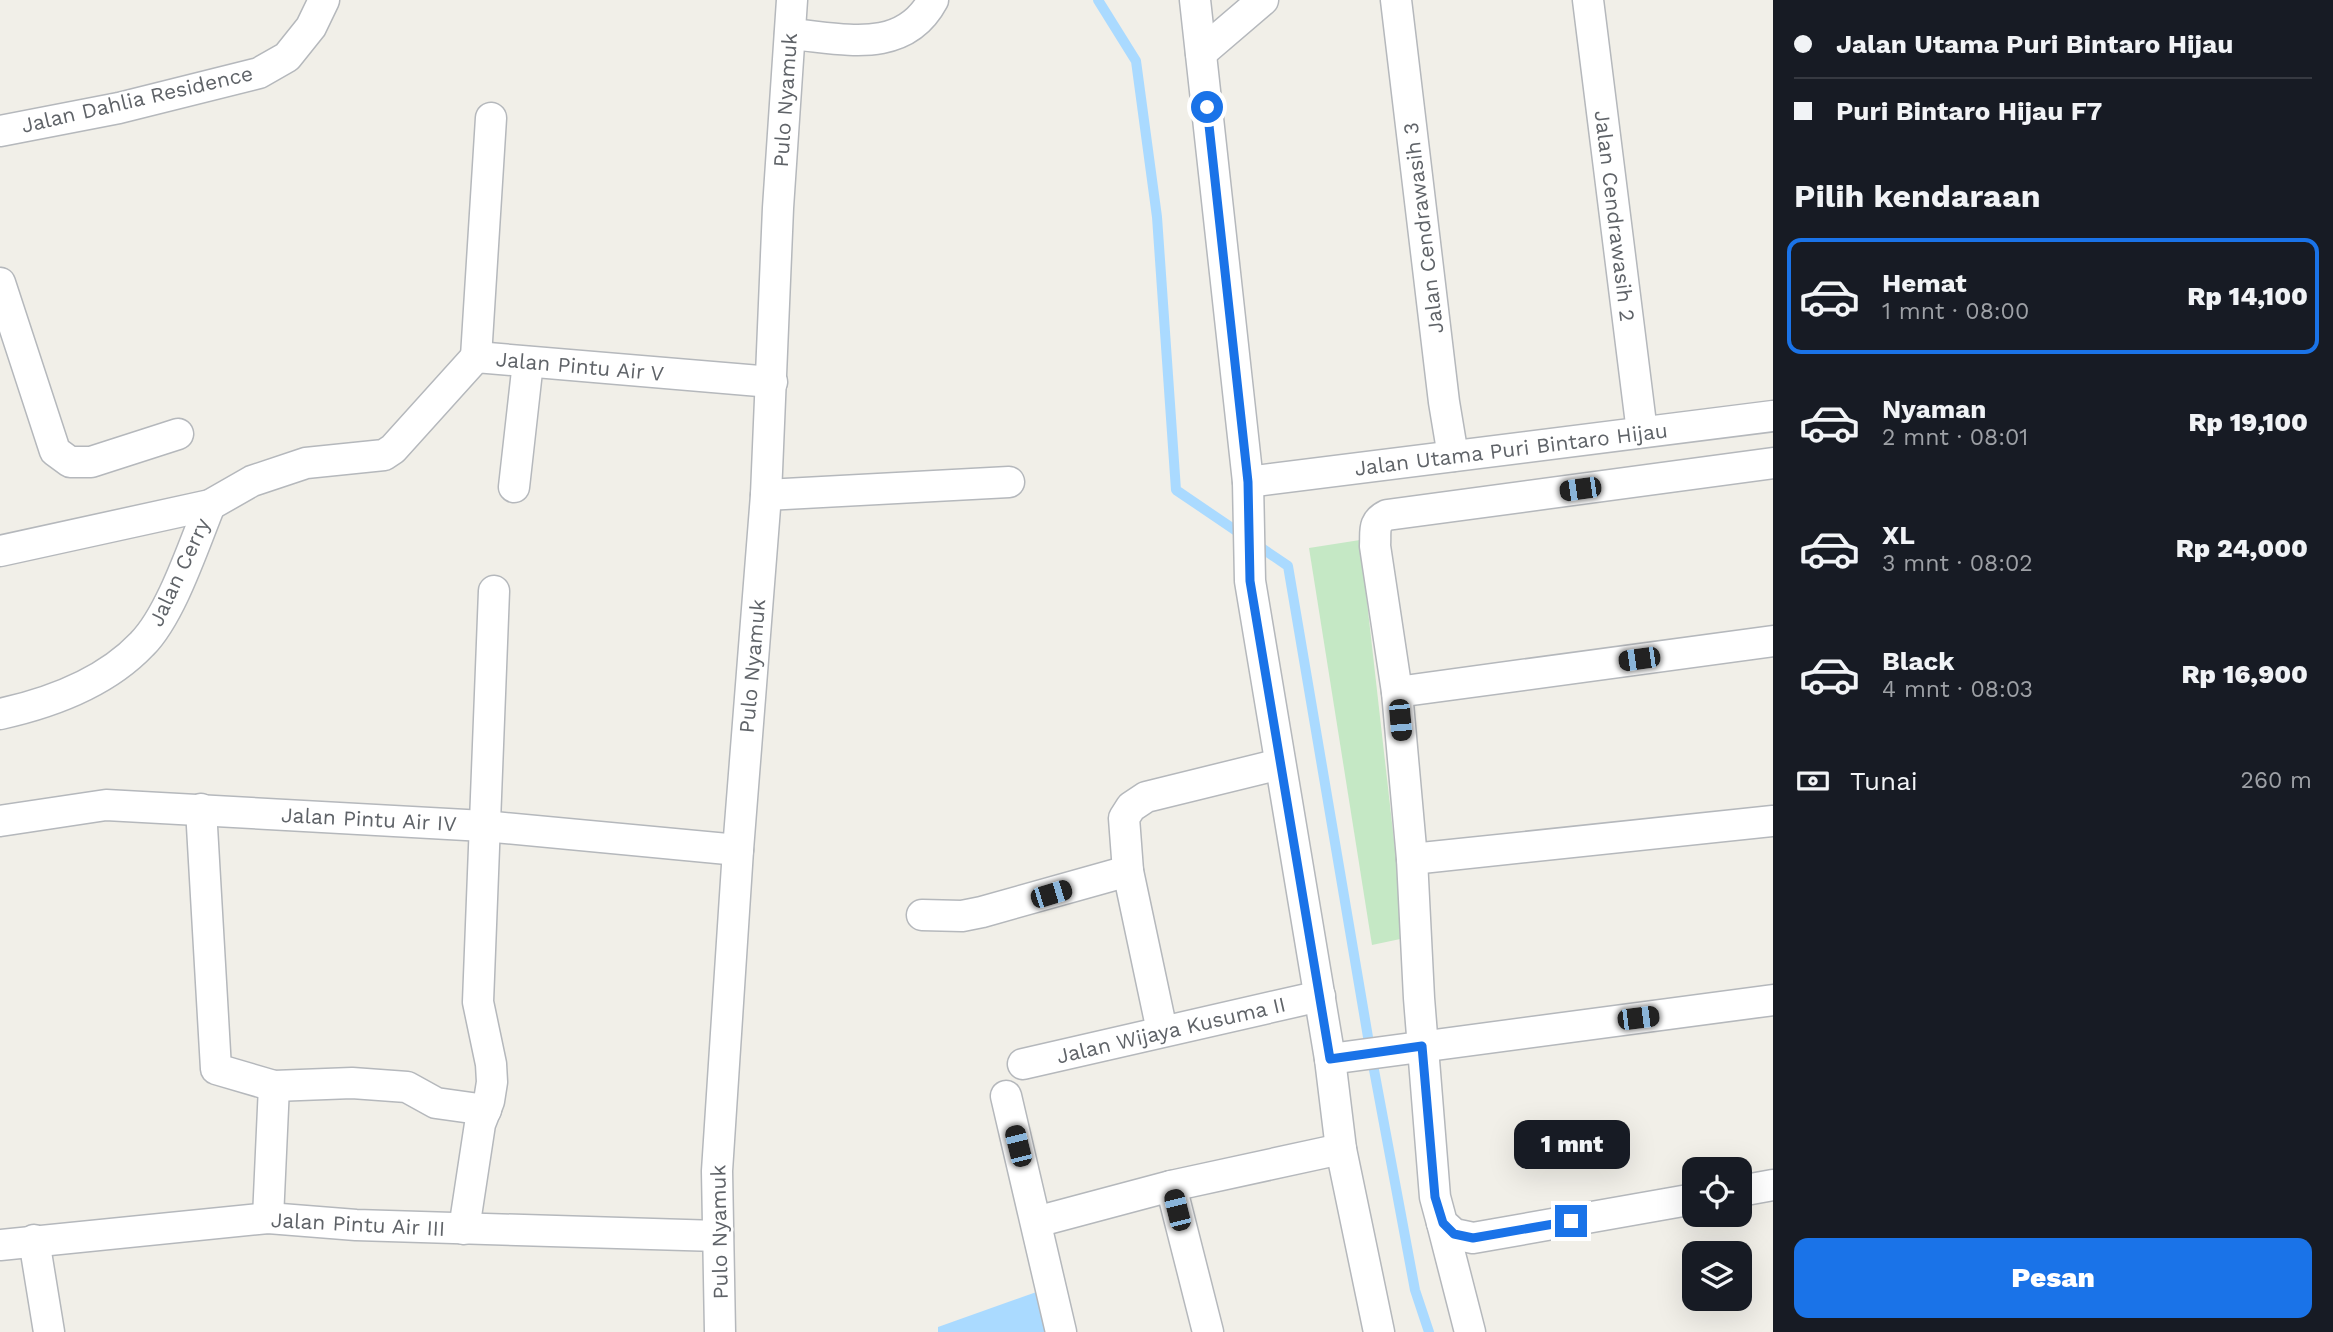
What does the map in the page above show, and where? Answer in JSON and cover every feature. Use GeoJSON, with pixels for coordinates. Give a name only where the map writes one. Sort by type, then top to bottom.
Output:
{"type":"FeatureCollection","features":[{"type":"Feature","properties":{"kind":"street","name":"Jalan Dahlia Residence"},"geometry":{"type":"LineString","coordinates":[[0,131],[119,108],[259,73],[287,57],[311,27],[324,0]]}},
{"type":"Feature","properties":{"kind":"street","name":"Pulo Nyamuk"},"geometry":{"type":"LineString","coordinates":[[720,1332],[717,1171],[738,850],[766,495],[778,208],[792,0]]}},
{"type":"Feature","properties":{"kind":"street"},"geometry":{"type":"LineString","coordinates":[[790,34],[873,40],[894,36],[912,27],[925,15],[933,0]]}},
{"type":"Feature","properties":{"kind":"street"},"geometry":{"type":"LineString","coordinates":[[1201,53],[1263,0]]}},
{"type":"Feature","properties":{"kind":"street","name":"Jalan Cendrawasih 3"},"geometry":{"type":"LineString","coordinates":[[1395,0],[1444,402],[1453,456]]}},
{"type":"Feature","properties":{"kind":"street","name":"Jalan Cendrawasih 2"},"geometry":{"type":"LineString","coordinates":[[1588,0],[1642,432]]}},
{"type":"Feature","properties":{"kind":"street"},"geometry":{"type":"LineString","coordinates":[[1196,5],[1248,482],[1250,581],[1320,996],[1336,1058],[1341,1149],[1379,1332]]}},
{"type":"Feature","properties":{"kind":"street"},"geometry":{"type":"LineString","coordinates":[[477,357],[491,118]]}},
{"type":"Feature","properties":{"kind":"street"},"geometry":{"type":"LineString","coordinates":[[0,283],[6,320],[55,451],[70,462],[91,462],[178,434]]}},
{"type":"Feature","properties":{"kind":"street","name":"Jalan Pintu Air V"},"geometry":{"type":"LineString","coordinates":[[219,500],[252,481],[306,463],[384,455],[393,449],[477,357],[772,382]]}},
{"type":"Feature","properties":{"kind":"street"},"geometry":{"type":"LineString","coordinates":[[514,487],[528,362]]}},
{"type":"Feature","properties":{"kind":"street","name":"Jalan Utama Puri Bintaro Hijau"},"geometry":{"type":"LineString","coordinates":[[1248,482],[1773,416]]}},
{"type":"Feature","properties":{"kind":"street"},"geometry":{"type":"LineString","coordinates":[[1470,1332],[1439,1210],[1410,1047],[1412,859],[1397,692],[1374,547],[1375,525],[1387,515],[1773,463]]}},
{"type":"Feature","properties":{"kind":"street"},"geometry":{"type":"LineString","coordinates":[[766,495],[1009,482]]}},
{"type":"Feature","properties":{"kind":"street","name":"Jalan Cerry"},"geometry":{"type":"LineString","coordinates":[[0,551],[219,500]]}},
{"type":"Feature","properties":{"kind":"street","name":"Jalan Cerry"},"geometry":{"type":"LineString","coordinates":[[0,714],[30,707],[108,674],[144,643],[164,612],[219,500]]}},
{"type":"Feature","properties":{"kind":"street"},"geometry":{"type":"LineString","coordinates":[[464,1228],[480,1124],[492,1082],[491,1064],[478,1002],[495,591]]}},
{"type":"Feature","properties":{"kind":"street"},"geometry":{"type":"LineString","coordinates":[[1397,692],[1773,640]]}},
{"type":"Feature","properties":{"kind":"street"},"geometry":{"type":"LineString","coordinates":[[1163,1031],[1128,871],[1124,818],[1130,807],[1146,797],[1280,764]]}},
{"type":"Feature","properties":{"kind":"street","name":"Jalan Pintu Air IV"},"geometry":{"type":"LineString","coordinates":[[0,821],[106,805],[484,826],[738,850]]}},
{"type":"Feature","properties":{"kind":"street"},"geometry":{"type":"LineString","coordinates":[[201,809],[216,1069],[274,1086],[352,1083],[407,1087],[436,1102],[486,1110]]}},
{"type":"Feature","properties":{"kind":"street"},"geometry":{"type":"LineString","coordinates":[[1412,859],[1773,821]]}},
{"type":"Feature","properties":{"kind":"street"},"geometry":{"type":"LineString","coordinates":[[922,915],[961,916],[992,910],[1128,871]]}},
{"type":"Feature","properties":{"kind":"street","name":"Jalan Wijaya Kusuma II"},"geometry":{"type":"LineString","coordinates":[[1023,1064],[1320,996]]}},
{"type":"Feature","properties":{"kind":"street"},"geometry":{"type":"LineString","coordinates":[[1336,1058],[1773,1000]]}},
{"type":"Feature","properties":{"kind":"street"},"geometry":{"type":"LineString","coordinates":[[268,1218],[274,1086]]}},
{"type":"Feature","properties":{"kind":"street"},"geometry":{"type":"LineString","coordinates":[[1006,1096],[1062,1332]]}},
{"type":"Feature","properties":{"kind":"street"},"geometry":{"type":"LineString","coordinates":[[1037,1222],[1171,1186],[1341,1149]]}},
{"type":"Feature","properties":{"kind":"street"},"geometry":{"type":"LineString","coordinates":[[1752,1189],[1773,1185]]}},
{"type":"Feature","properties":{"kind":"street"},"geometry":{"type":"LineString","coordinates":[[1171,1186],[1208,1332]]}},
{"type":"Feature","properties":{"kind":"street"},"geometry":{"type":"LineString","coordinates":[[1439,1210],[1454,1234],[1473,1238],[1682,1201]]}},
{"type":"Feature","properties":{"kind":"street","name":"Jalan Pintu Air III"},"geometry":{"type":"LineString","coordinates":[[0,1245],[268,1218],[356,1225],[718,1236]]}},
{"type":"Feature","properties":{"kind":"street"},"geometry":{"type":"LineString","coordinates":[[34,1240],[49,1332]]}},
{"type":"Feature","properties":{"kind":"green space"},"geometry":{"type":"Polygon","coordinates":[[[1360,540],[1405,938],[1372,945],[1309,548],[1360,540]]]}},
{"type":"Feature","properties":{"kind":"water"},"geometry":{"type":"Polygon","coordinates":[[[1045,1289],[1053,1332],[938,1332],[938,1327],[1045,1289]]]}},
{"type":"Feature","properties":{"kind":"waterway"},"geometry":{"type":"LineString","coordinates":[[1098,0],[1136,61],[1157,217],[1176,490],[1288,566],[1369,1043],[1415,1290],[1429,1332]]}},
{"type":"Feature","properties":{"kind":"route"},"geometry":{"type":"LineString","coordinates":[[1207,107],[1248,482],[1250,581],[1330,1059],[1422,1046],[1435,1197],[1443,1223],[1454,1234],[1473,1238],[1571,1221]]}}]}
